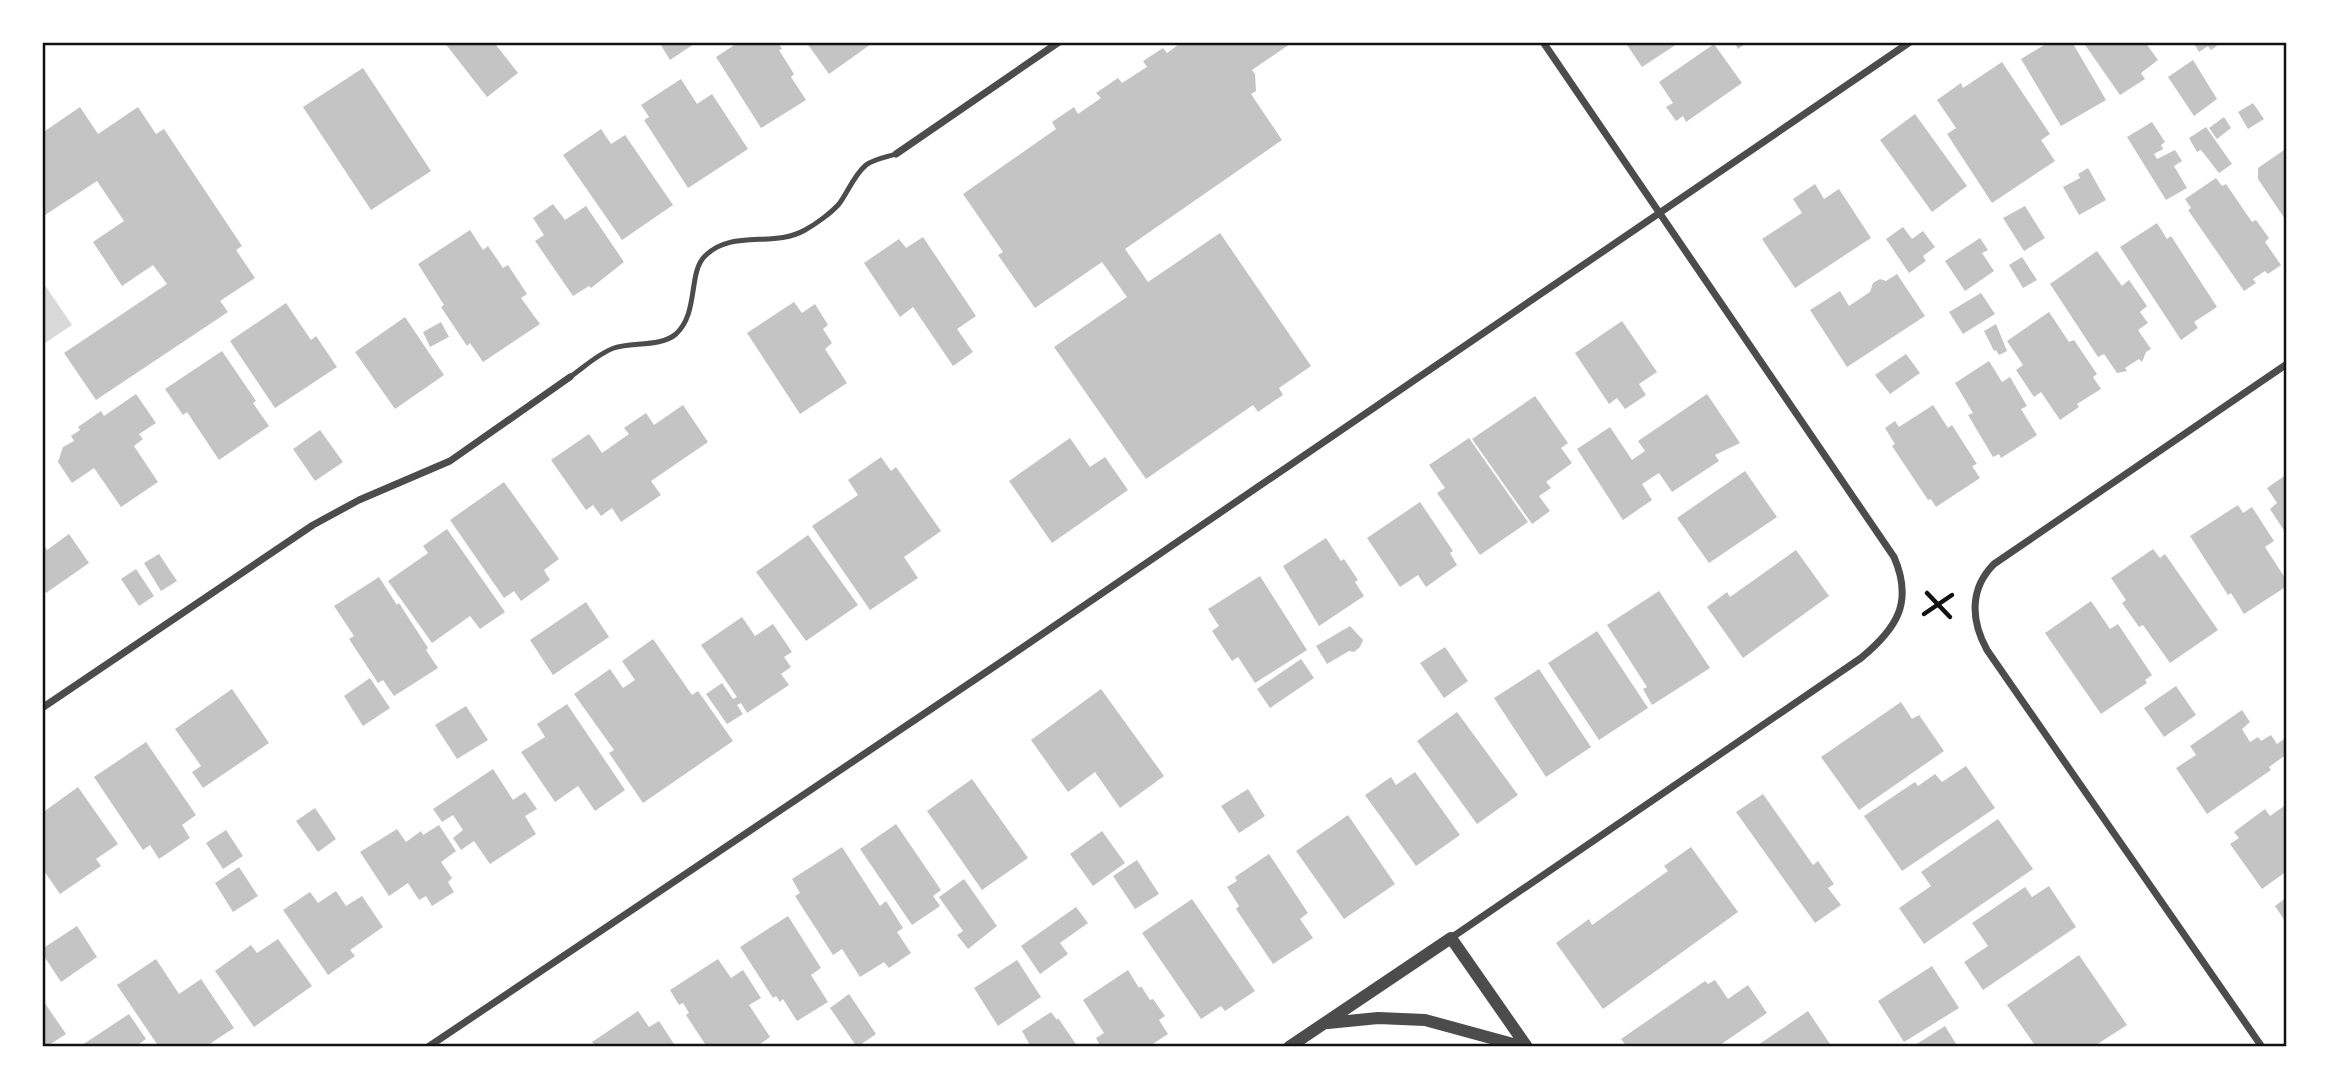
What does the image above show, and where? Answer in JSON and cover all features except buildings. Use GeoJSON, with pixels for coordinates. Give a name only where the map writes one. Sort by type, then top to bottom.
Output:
{"type":"FeatureCollection","features":[{"type":"Feature","properties":{"kind":"street"},"geometry":{"type":"LineString","coordinates":[[896,154],[1059,42]]}},
{"type":"Feature","properties":{"kind":"street"},"geometry":{"type":"LineString","coordinates":[[1289,1047],[1850,666],[1882,641],[1895,624],[1903,603],[1902,579],[1894,557],[1543,42]]}},
{"type":"Feature","properties":{"kind":"street"},"geometry":{"type":"LineString","coordinates":[[428,1047],[1013,654],[1910,42]]}},
{"type":"Feature","properties":{"kind":"street"},"geometry":{"type":"LineString","coordinates":[[2262,1047],[1987,650],[1974,609],[1976,594],[1986,572],[1994,564],[2287,364]]}},
{"type":"Feature","properties":{"kind":"street"},"geometry":{"type":"LineString","coordinates":[[42,708],[313,525],[359,500],[450,461],[570,377]]}},
{"type":"Feature","properties":{"kind":"street"},"geometry":{"type":"LineString","coordinates":[[1451,938],[1525,1047]]}},
{"type":"Feature","properties":{"kind":"street"},"geometry":{"type":"LineString","coordinates":[[1324,1023],[1378,1018],[1425,1020],[1525,1047]]}},
{"type":"Feature","properties":{"kind":"lane"},"geometry":{"type":"LineString","coordinates":[[570,377],[610,349],[632,343],[659,341],[676,334],[691,309],[697,273],[704,256],[729,241],[769,240],[804,231],[838,205],[867,164],[896,154]]}},
{"type":"Feature","properties":{"kind":"path"},"geometry":{"type":"LineString","coordinates":[[1894,557],[1938,605],[1987,650]]}},
{"type":"Feature","properties":{"kind":"path"},"geometry":{"type":"LineString","coordinates":[[1882,641],[1986,572]]}},
{"type":"Feature","properties":{"kind":"shaded area"},"geometry":{"type":"Polygon","coordinates":[[[42,281],[72,325],[42,345],[42,281]]]}}]}
